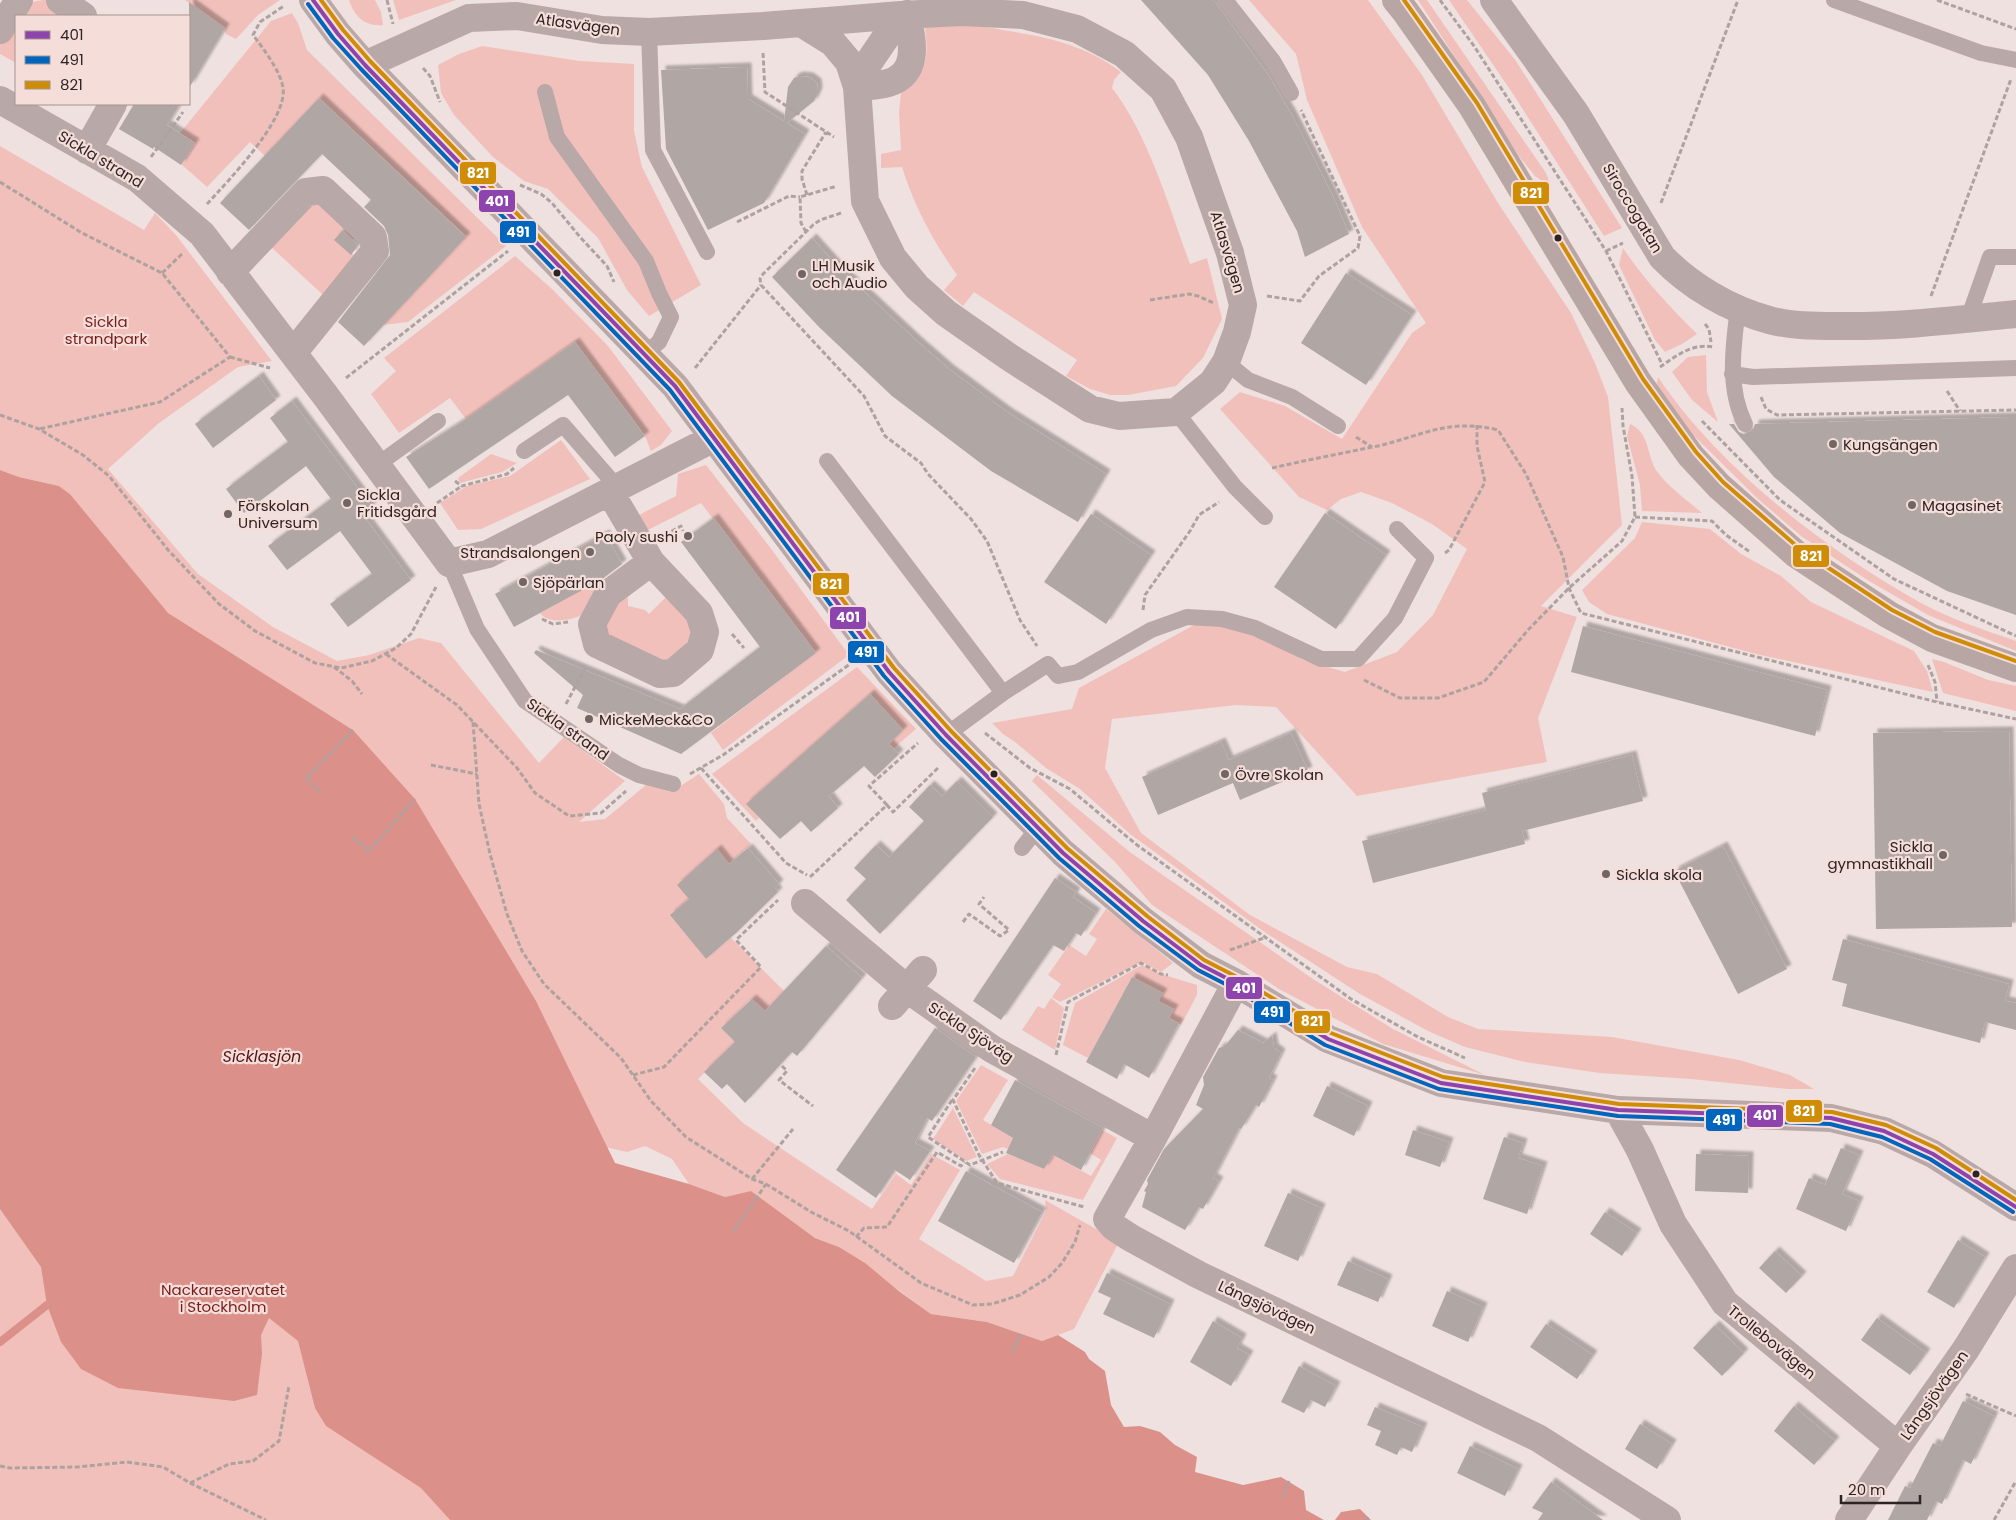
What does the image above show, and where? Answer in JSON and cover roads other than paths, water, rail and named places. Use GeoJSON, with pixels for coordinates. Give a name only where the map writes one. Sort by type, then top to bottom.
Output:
{"type":"FeatureCollection","features":[{"type":"Feature","properties":{"kind":"main road"},"geometry":{"type":"LineString","coordinates":[[1396,0],[1472,106],[1638,382],[1692,456],[1719,486],[1796,554],[1889,615],[1932,638],[2016,668]]}},
{"type":"Feature","properties":{"kind":"street"},"geometry":{"type":"LineString","coordinates":[[0,30],[19,0]]}},
{"type":"Feature","properties":{"kind":"street"},"geometry":{"type":"LineString","coordinates":[[60,0],[82,15]]}},
{"type":"Feature","properties":{"kind":"street"},"geometry":{"type":"LineString","coordinates":[[313,0],[338,34],[365,65],[675,386],[889,672],[945,732],[1030,838],[1063,853],[1143,922],[1201,965],[1236,983],[1328,1039],[1441,1083],[1618,1110],[1830,1118],[1884,1131],[1934,1154],[2016,1207]]}},
{"type":"Feature","properties":{"kind":"street"},"geometry":{"type":"LineString","coordinates":[[331,0],[338,34]]}},
{"type":"Feature","properties":{"kind":"street","name":"Siroccogatan"},"geometry":{"type":"LineString","coordinates":[[1494,0],[1576,114],[1662,257],[1679,274],[1738,308],[1770,320],[1806,326],[1876,327],[2016,314]]}},
{"type":"Feature","properties":{"kind":"street","name":"Atlasvägen"},"geometry":{"type":"LineString","coordinates":[[365,65],[469,18],[517,8],[602,30],[649,32],[1024,7],[1077,29],[1124,54],[1163,89],[1189,137],[1230,253],[1243,306],[1237,332],[1226,362],[1213,382],[1176,412]]}},
{"type":"Feature","properties":{"kind":"street"},"geometry":{"type":"LineString","coordinates":[[857,87],[869,62],[904,15]]}},
{"type":"Feature","properties":{"kind":"street"},"geometry":{"type":"LineString","coordinates":[[801,23],[833,43],[848,62],[857,87],[865,202],[893,258],[917,287],[946,313],[1009,357],[1090,409],[1119,416],[1176,412]]}},
{"type":"Feature","properties":{"kind":"street","name":"Sickla strand"},"geometry":{"type":"LineString","coordinates":[[0,100],[137,178],[202,234],[230,272],[283,361],[325,395],[449,562]]}},
{"type":"Feature","properties":{"kind":"street"},"geometry":{"type":"LineString","coordinates":[[87,150],[111,105]]}},
{"type":"Feature","properties":{"kind":"street"},"geometry":{"type":"LineString","coordinates":[[230,272],[306,192],[323,190],[373,237],[375,251],[283,361]]}},
{"type":"Feature","properties":{"kind":"street"},"geometry":{"type":"LineString","coordinates":[[449,562],[488,554],[714,438]]}},
{"type":"Feature","properties":{"kind":"street"},"geometry":{"type":"LineString","coordinates":[[614,490],[651,562],[699,613],[706,632],[700,650],[673,673],[660,674],[597,644],[592,624],[608,594],[651,562]]}},
{"type":"Feature","properties":{"kind":"street","name":"Sickla Sjöväg"},"geometry":{"type":"LineString","coordinates":[[804,891],[907,988],[992,1049],[1153,1138]]}},
{"type":"Feature","properties":{"kind":"street","name":"Långsjövägen"},"geometry":{"type":"LineString","coordinates":[[1236,983],[1153,1138],[1107,1219],[1114,1227],[1199,1275],[1538,1438],[1667,1520]]}},
{"type":"Feature","properties":{"kind":"street","name":"Trollebovägen"},"geometry":{"type":"LineString","coordinates":[[1618,1110],[1640,1150],[1673,1224],[1725,1303],[1898,1446]]}},
{"type":"Feature","properties":{"kind":"street","name":"Långsjövägen"},"geometry":{"type":"LineString","coordinates":[[1849,1520],[1966,1349],[2016,1268]]}},
{"type":"Feature","properties":{"kind":"lane"},"geometry":{"type":"LineString","coordinates":[[1225,0],[1273,61],[1291,92]]}},
{"type":"Feature","properties":{"kind":"lane"},"geometry":{"type":"LineString","coordinates":[[1834,0],[1981,52],[2014,67]]}},
{"type":"Feature","properties":{"kind":"lane"},"geometry":{"type":"LineString","coordinates":[[649,32],[653,150],[707,252]]}},
{"type":"Feature","properties":{"kind":"lane"},"geometry":{"type":"LineString","coordinates":[[545,92],[557,137],[646,261],[671,316],[659,342],[645,354]]}},
{"type":"Feature","properties":{"kind":"lane"},"geometry":{"type":"LineString","coordinates":[[1968,318],[1990,257],[2016,257]]}},
{"type":"Feature","properties":{"kind":"lane"},"geometry":{"type":"LineString","coordinates":[[1738,308],[1732,350],[1732,374],[1738,410],[1745,424]]}},
{"type":"Feature","properties":{"kind":"lane"},"geometry":{"type":"LineString","coordinates":[[1226,362],[1248,380],[1292,397],[1338,426]]}},
{"type":"Feature","properties":{"kind":"lane"},"geometry":{"type":"LineString","coordinates":[[1732,374],[1752,377],[2016,368]]}},
{"type":"Feature","properties":{"kind":"lane"},"geometry":{"type":"LineString","coordinates":[[1176,412],[1236,487],[1265,517]]}},
{"type":"Feature","properties":{"kind":"lane"},"geometry":{"type":"LineString","coordinates":[[377,465],[438,421]]}},
{"type":"Feature","properties":{"kind":"lane"},"geometry":{"type":"LineString","coordinates":[[524,451],[563,425],[614,490]]}},
{"type":"Feature","properties":{"kind":"lane"},"geometry":{"type":"LineString","coordinates":[[827,461],[1004,693]]}},
{"type":"Feature","properties":{"kind":"lane"},"geometry":{"type":"LineString","coordinates":[[945,732],[1048,664],[1058,676],[1078,672],[1151,630],[1187,617],[1222,620],[1255,628],[1321,659],[1358,659],[1395,618],[1426,558],[1397,528]]}},
{"type":"Feature","properties":{"kind":"lane","name":"Sickla strand"},"geometry":{"type":"LineString","coordinates":[[449,562],[477,629],[525,701],[619,765],[639,775],[673,784]]}},
{"type":"Feature","properties":{"kind":"water","name":"Sicklasjön"},"geometry":{"type":"Polygon","coordinates":[[[0,470],[19,477],[59,486],[70,494],[168,613],[353,730],[415,799],[536,1001],[615,1163],[689,1184],[725,1197],[751,1191],[815,1238],[839,1247],[865,1263],[900,1292],[931,1314],[987,1322],[1042,1341],[1058,1335],[1085,1352],[1089,1359],[1105,1371],[1111,1405],[1124,1427],[1140,1426],[1160,1432],[1175,1445],[1197,1457],[1195,1472],[1243,1485],[1281,1477],[1304,1491],[1306,1510],[1324,1520],[450,1520],[421,1488],[326,1426],[315,1408],[298,1341],[269,1318],[261,1335],[262,1354],[257,1395],[234,1401],[118,1388],[81,1369],[61,1342],[47,1305],[41,1267],[0,1209],[0,470]]]}},
{"type":"Feature","properties":{"kind":"water"},"geometry":{"type":"Polygon","coordinates":[[[1360,1509],[1371,1520],[1335,1520],[1341,1512],[1360,1509]]]}},
{"type":"Feature","properties":{"kind":"waterway"},"geometry":{"type":"LineString","coordinates":[[0,1342],[47,1305]]}},
{"type":"Feature","properties":{"kind":"place","name":"LH Musik och Audio"},"geometry":{"type":"Point","coordinates":[802,274]}},
{"type":"Feature","properties":{"kind":"place","name":"Kungsängen"},"geometry":{"type":"Point","coordinates":[1833,444]}},
{"type":"Feature","properties":{"kind":"place","name":"Sickla Fritidsgård"},"geometry":{"type":"Point","coordinates":[347,503]}},
{"type":"Feature","properties":{"kind":"place","name":"Magasinet"},"geometry":{"type":"Point","coordinates":[1912,505]}},
{"type":"Feature","properties":{"kind":"place","name":"Förskolan Universum"},"geometry":{"type":"Point","coordinates":[228,514]}},
{"type":"Feature","properties":{"kind":"place","name":"Paoly sushi"},"geometry":{"type":"Point","coordinates":[688,536]}},
{"type":"Feature","properties":{"kind":"place","name":"Strandsalongen"},"geometry":{"type":"Point","coordinates":[590,552]}},
{"type":"Feature","properties":{"kind":"place","name":"Sjöpärlan"},"geometry":{"type":"Point","coordinates":[523,582]}},
{"type":"Feature","properties":{"kind":"place","name":"MickeMeck&Co"},"geometry":{"type":"Point","coordinates":[589,719]}},
{"type":"Feature","properties":{"kind":"place","name":"Övre Skolan"},"geometry":{"type":"Point","coordinates":[1225,774]}},
{"type":"Feature","properties":{"kind":"place","name":"Sickla gymnastikhall"},"geometry":{"type":"Point","coordinates":[1943,855]}},
{"type":"Feature","properties":{"kind":"place","name":"Sickla skola"},"geometry":{"type":"Point","coordinates":[1606,874]}},
{"type":"Feature","properties":{"kind":"park label","name":"Sickla strandpark"},"geometry":{"type":"Point","coordinates":[106,330]}},
{"type":"Feature","properties":{"kind":"park label","name":"Nackareservatet i Stockholm"},"geometry":{"type":"Point","coordinates":[223,1298]}}]}
